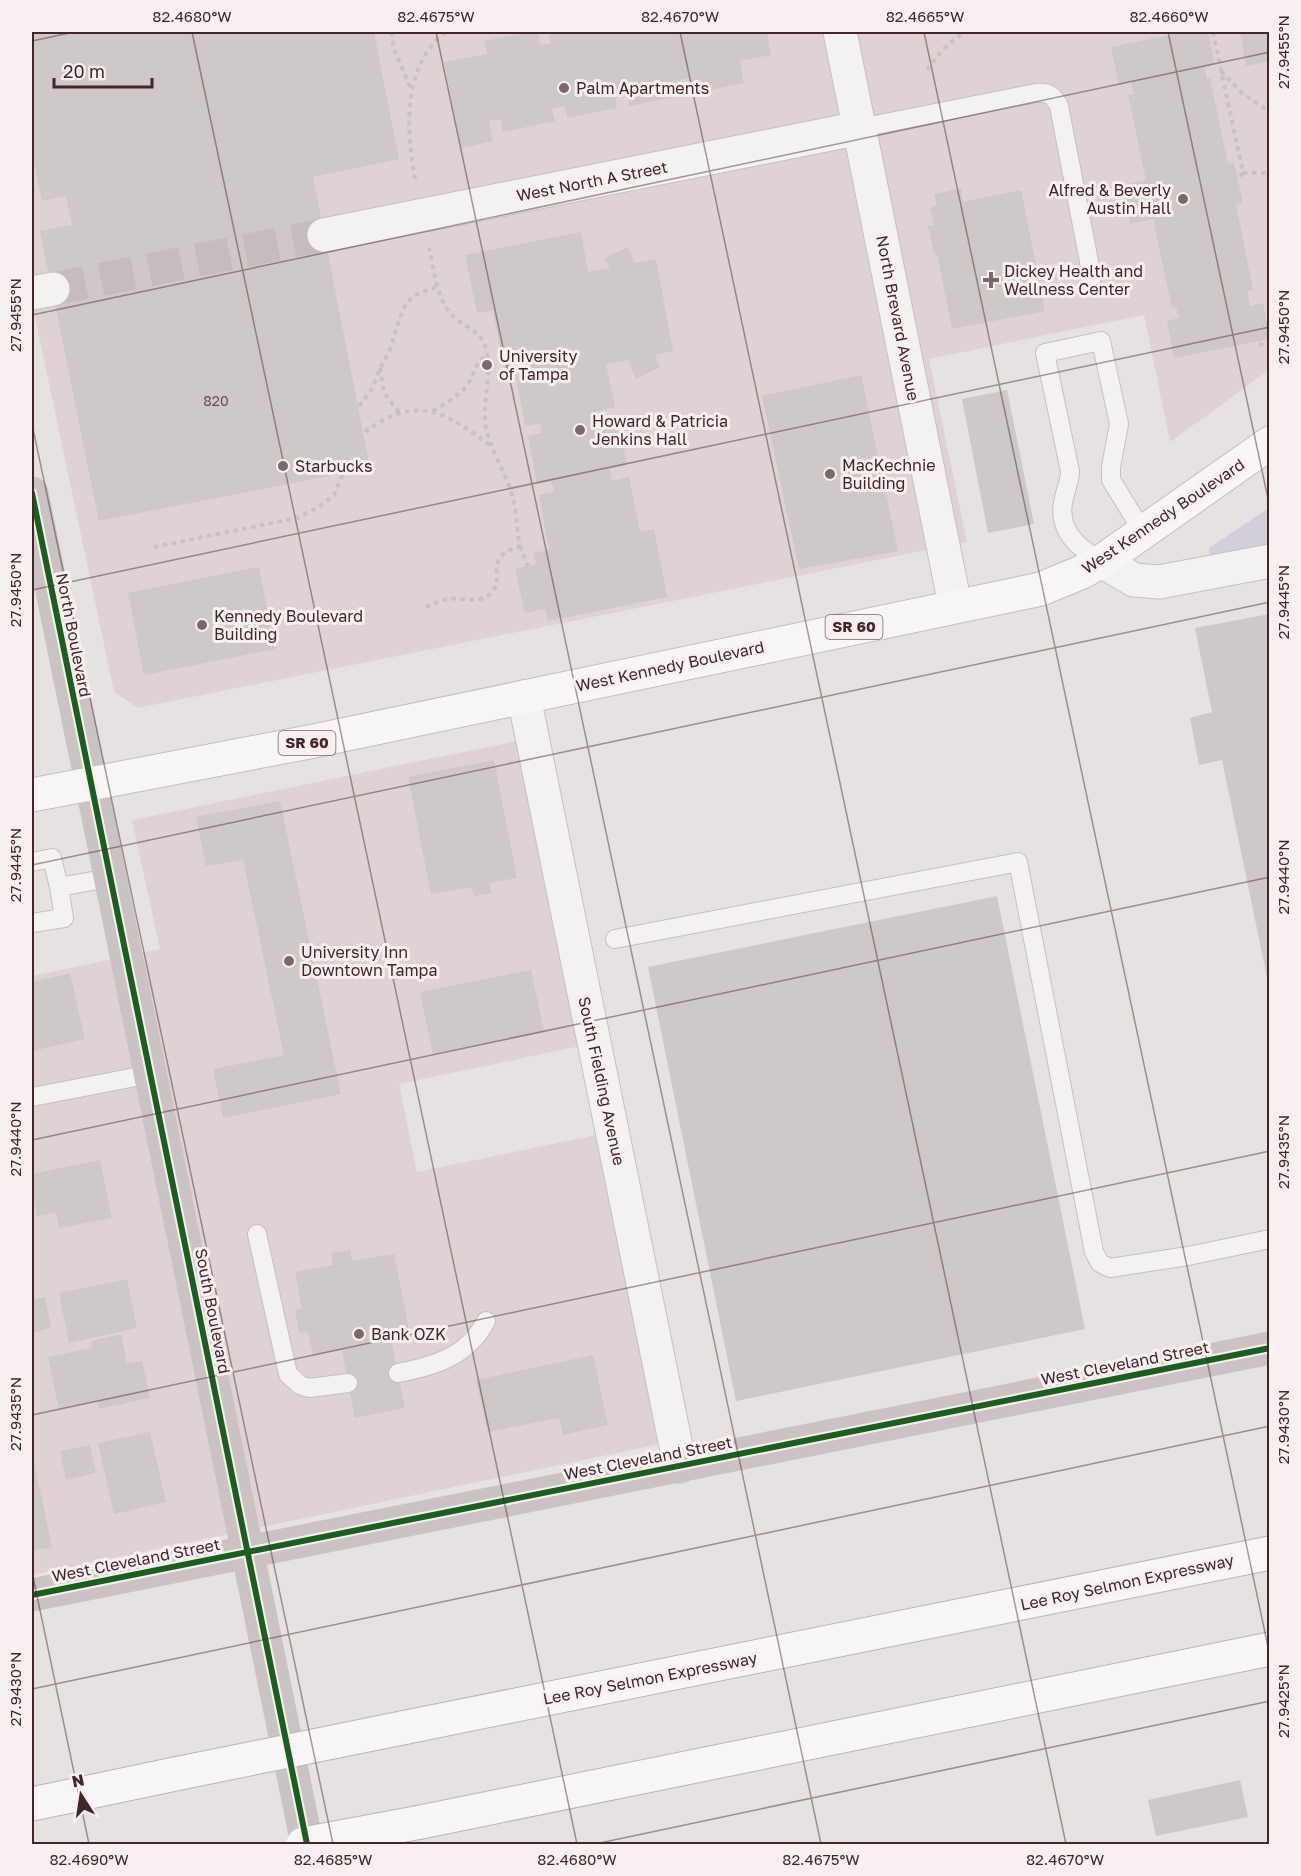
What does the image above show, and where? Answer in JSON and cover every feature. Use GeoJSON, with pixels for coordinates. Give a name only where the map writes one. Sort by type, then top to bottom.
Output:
{"type":"FeatureCollection","features":[{"type":"Feature","properties":{"kind":"main road","name":"West Kennedy Boulevard"},"geometry":{"type":"LineString","coordinates":[[32,795],[309,742],[955,605],[1041,589],[1102,561],[1269,443]]}},
{"type":"Feature","properties":{"kind":"main road","name":"Lee Roy Selmon Expressway"},"geometry":{"type":"LineString","coordinates":[[32,1804],[1269,1553]]}},
{"type":"Feature","properties":{"kind":"main road"},"geometry":{"type":"LineString","coordinates":[[305,1845],[1269,1649]]}},
{"type":"Feature","properties":{"kind":"main road"},"geometry":{"type":"LineString","coordinates":[[32,1791],[162,1777]]}},
{"type":"Feature","properties":{"kind":"street","name":"North Brevard Avenue"},"geometry":{"type":"LineString","coordinates":[[840,32],[955,605]]}},
{"type":"Feature","properties":{"kind":"street","name":"West North A Street"},"geometry":{"type":"LineString","coordinates":[[324,235],[860,128]]}},
{"type":"Feature","properties":{"kind":"street","name":"North Boulevard"},"geometry":{"type":"LineString","coordinates":[[32,497],[90,783]]}},
{"type":"Feature","properties":{"kind":"street"},"geometry":{"type":"LineString","coordinates":[[1102,561],[1134,580],[1159,582],[1269,561]]}},
{"type":"Feature","properties":{"kind":"street","name":"South Fielding Avenue"},"geometry":{"type":"LineString","coordinates":[[524,697],[680,1466]]}},
{"type":"Feature","properties":{"kind":"street","name":"South Boulevard"},"geometry":{"type":"LineString","coordinates":[[90,783],[152,1074],[305,1845]]}},
{"type":"Feature","properties":{"kind":"street","name":"West Cleveland Street"},"geometry":{"type":"LineString","coordinates":[[32,1594],[1269,1348]]}},
{"type":"Feature","properties":{"kind":"lane"},"geometry":{"type":"LineString","coordinates":[[860,128],[1036,93],[1047,92],[1054,96],[1059,106],[1092,277]]}},
{"type":"Feature","properties":{"kind":"lane"},"geometry":{"type":"LineString","coordinates":[[1102,561],[1078,546],[1068,535],[1063,524],[1062,505],[1070,479],[1070,471],[1045,353],[1101,341],[1119,424],[1111,467],[1111,480],[1143,532]]}},
{"type":"Feature","properties":{"kind":"lane"},"geometry":{"type":"LineString","coordinates":[[32,862],[52,858],[64,918],[32,923]]}},
{"type":"Feature","properties":{"kind":"lane"},"geometry":{"type":"LineString","coordinates":[[615,939],[1018,862],[1094,1252],[1100,1263],[1110,1268],[1188,1256],[1269,1239]]}},
{"type":"Feature","properties":{"kind":"lane"},"geometry":{"type":"LineString","coordinates":[[58,887],[109,878]]}},
{"type":"Feature","properties":{"kind":"lane"},"geometry":{"type":"LineString","coordinates":[[32,1097],[152,1074]]}},
{"type":"Feature","properties":{"kind":"lane"},"geometry":{"type":"LineString","coordinates":[[257,1234],[288,1374],[300,1385],[309,1388],[348,1383]]}},
{"type":"Feature","properties":{"kind":"lane"},"geometry":{"type":"LineString","coordinates":[[398,1373],[440,1363],[457,1354],[473,1341],[486,1321]]}},
{"type":"Feature","properties":{"kind":"path"},"geometry":{"type":"LineString","coordinates":[[391,32],[394,49],[411,90]]}},
{"type":"Feature","properties":{"kind":"path"},"geometry":{"type":"LineString","coordinates":[[415,179],[410,136],[411,90],[432,45],[446,32]]}},
{"type":"Feature","properties":{"kind":"path"},"geometry":{"type":"LineString","coordinates":[[927,70],[953,40],[966,32]]}},
{"type":"Feature","properties":{"kind":"path"},"geometry":{"type":"LineString","coordinates":[[1103,32],[1116,32]]}},
{"type":"Feature","properties":{"kind":"path"},"geometry":{"type":"LineString","coordinates":[[1213,32],[1243,173]]}},
{"type":"Feature","properties":{"kind":"path"},"geometry":{"type":"LineString","coordinates":[[1221,71],[1242,93],[1269,112]]}},
{"type":"Feature","properties":{"kind":"path"},"geometry":{"type":"LineString","coordinates":[[1243,173],[1269,173]]}},
{"type":"Feature","properties":{"kind":"path"},"geometry":{"type":"LineString","coordinates":[[1238,179],[1243,173]]}},
{"type":"Feature","properties":{"kind":"path"},"geometry":{"type":"LineString","coordinates":[[429,247],[438,286],[448,311],[456,320],[481,337],[487,355],[486,428],[512,495],[520,546],[528,566]]}},
{"type":"Feature","properties":{"kind":"path"},"geometry":{"type":"LineString","coordinates":[[359,406],[372,389],[407,303],[415,295],[438,286]]}},
{"type":"Feature","properties":{"kind":"path"},"geometry":{"type":"LineString","coordinates":[[1259,345],[1269,343]]}},
{"type":"Feature","properties":{"kind":"path"},"geometry":{"type":"LineString","coordinates":[[432,411],[465,387],[476,364],[487,355]]}},
{"type":"Feature","properties":{"kind":"path"},"geometry":{"type":"LineString","coordinates":[[380,368],[384,393],[399,412]]}},
{"type":"Feature","properties":{"kind":"path"},"geometry":{"type":"LineString","coordinates":[[365,432],[399,412],[432,411],[464,426],[492,446]]}},
{"type":"Feature","properties":{"kind":"path"},"geometry":{"type":"LineString","coordinates":[[154,547],[297,518],[320,507],[334,495],[344,473]]}},
{"type":"Feature","properties":{"kind":"path"},"geometry":{"type":"LineString","coordinates":[[426,607],[446,599],[483,599],[496,584],[496,564],[499,558],[510,549],[520,546]]}},
{"type":"Feature","properties":{"kind":"shaded area","name":"University of Tampa"},"geometry":{"type":"Polygon","coordinates":[[[32,32],[1269,32],[1269,370],[1170,442],[1144,315],[929,359],[967,542],[138,708],[114,692],[32,303],[32,32]]]}},
{"type":"Feature","properties":{"kind":"shaded area"},"geometry":{"type":"Polygon","coordinates":[[[1269,508],[1269,546],[1210,558],[1209,548],[1269,508]]]}},
{"type":"Feature","properties":{"kind":"shaded area"},"geometry":{"type":"Polygon","coordinates":[[[517,741],[585,1045],[399,1084],[417,1172],[601,1134],[665,1443],[32,1575],[32,976],[160,949],[132,820],[517,741]]]}},
{"type":"Feature","properties":{"kind":"building"},"geometry":{"type":"Polygon","coordinates":[[[32,32],[374,32],[399,159],[313,177],[370,468],[99,521],[40,231],[72,225],[66,196],[42,201],[32,151],[32,32]]]}},
{"type":"Feature","properties":{"kind":"building","name":"Palm Apartments"},"geometry":{"type":"Polygon","coordinates":[[[538,32],[540,45],[551,43],[549,32],[767,32],[771,55],[740,61],[744,83],[692,94],[689,78],[677,81],[680,96],[629,106],[627,94],[615,96],[617,108],[567,118],[565,106],[552,109],[555,121],[503,132],[501,119],[489,121],[493,141],[461,148],[444,62],[487,54],[484,41],[538,32]]]}},
{"type":"Feature","properties":{"kind":"building","name":"Alfred & Beverly Austin Hall"},"geometry":{"type":"Polygon","coordinates":[[[1185,32],[1208,32],[1215,64],[1205,67],[1207,79],[1210,78],[1228,164],[1234,162],[1243,203],[1236,204],[1253,290],[1247,291],[1250,306],[1263,303],[1270,339],[1174,358],[1167,321],[1179,318],[1176,307],[1172,308],[1153,219],[1130,224],[1122,185],[1146,180],[1128,95],[1134,94],[1131,82],[1119,85],[1111,47],[1185,32]]]}},
{"type":"Feature","properties":{"kind":"building"},"geometry":{"type":"Polygon","coordinates":[[[1240,32],[1270,32],[1270,61],[1246,66],[1240,32]]]}},
{"type":"Feature","properties":{"kind":"building","name":"Dickey Health and Wellness Center"},"geometry":{"type":"Polygon","coordinates":[[[961,188],[963,202],[1021,190],[1045,311],[952,329],[937,254],[934,254],[928,226],[934,225],[930,208],[937,206],[934,194],[961,188]]]}},
{"type":"Feature","properties":{"kind":"building","name":"Howard & Patricia Jenkins Hall"},"geometry":{"type":"Polygon","coordinates":[[[581,232],[588,272],[610,268],[605,258],[628,247],[635,263],[656,259],[673,351],[655,355],[660,367],[636,379],[628,360],[606,364],[615,407],[598,411],[600,422],[617,418],[627,465],[610,469],[612,481],[629,477],[640,532],[654,529],[667,597],[548,621],[545,609],[525,613],[515,569],[536,564],[533,553],[549,550],[539,495],[554,492],[552,481],[537,484],[528,436],[542,433],[540,423],[525,426],[516,376],[506,378],[493,311],[477,313],[465,255],[581,232]]]}},
{"type":"Feature","properties":{"kind":"building","name":"MacKechnie Building"},"geometry":{"type":"Polygon","coordinates":[[[861,375],[898,551],[799,569],[762,396],[861,375]]]}},
{"type":"Feature","properties":{"kind":"building"},"geometry":{"type":"Polygon","coordinates":[[[1007,390],[1034,524],[988,533],[962,399],[1007,390]]]}},
{"type":"Feature","properties":{"kind":"building","name":"Kennedy Boulevard Building"},"geometry":{"type":"Polygon","coordinates":[[[259,567],[275,649],[144,675],[128,593],[259,567]]]}},
{"type":"Feature","properties":{"kind":"building"},"geometry":{"type":"Polygon","coordinates":[[[1270,614],[1270,982],[1268,982],[1222,760],[1199,765],[1190,718],[1212,712],[1195,628],[1270,614]]]}},
{"type":"Feature","properties":{"kind":"building"},"geometry":{"type":"Polygon","coordinates":[[[494,760],[517,878],[489,883],[491,893],[474,896],[471,887],[431,894],[408,777],[494,760]]]}},
{"type":"Feature","properties":{"kind":"building","name":"University Inn Downtown Tampa"},"geometry":{"type":"Polygon","coordinates":[[[280,801],[341,1094],[223,1118],[213,1069],[284,1055],[243,860],[206,866],[196,817],[280,801]]]}},
{"type":"Feature","properties":{"kind":"building"},"geometry":{"type":"Polygon","coordinates":[[[997,896],[1085,1329],[736,1401],[648,967],[997,896]]]}},
{"type":"Feature","properties":{"kind":"building"},"geometry":{"type":"Polygon","coordinates":[[[531,970],[544,1032],[433,1054],[420,992],[531,970]]]}},
{"type":"Feature","properties":{"kind":"building"},"geometry":{"type":"Polygon","coordinates":[[[70,973],[85,1039],[32,1051],[32,982],[70,973]]]}},
{"type":"Feature","properties":{"kind":"building"},"geometry":{"type":"Polygon","coordinates":[[[100,1160],[112,1218],[59,1228],[56,1213],[37,1216],[32,1174],[100,1160]]]}},
{"type":"Feature","properties":{"kind":"building","name":"Bank OZK"},"geometry":{"type":"Polygon","coordinates":[[[350,1250],[352,1261],[394,1254],[410,1335],[391,1339],[405,1408],[355,1418],[342,1350],[313,1356],[308,1332],[299,1333],[295,1310],[302,1309],[295,1272],[333,1265],[331,1253],[350,1250]]]}},
{"type":"Feature","properties":{"kind":"building"},"geometry":{"type":"Polygon","coordinates":[[[127,1279],[137,1328],[69,1343],[59,1293],[127,1279]]]}},
{"type":"Feature","properties":{"kind":"building"},"geometry":{"type":"Polygon","coordinates":[[[45,1297],[51,1328],[32,1333],[32,1300],[45,1297]]]}},
{"type":"Feature","properties":{"kind":"building"},"geometry":{"type":"Polygon","coordinates":[[[121,1334],[127,1363],[142,1361],[150,1398],[99,1409],[98,1401],[59,1409],[48,1357],[92,1348],[91,1341],[121,1334]]]}},
{"type":"Feature","properties":{"kind":"building"},"geometry":{"type":"Polygon","coordinates":[[[593,1355],[608,1425],[563,1435],[559,1418],[488,1432],[476,1380],[593,1355]]]}},
{"type":"Feature","properties":{"kind":"building"},"geometry":{"type":"Polygon","coordinates":[[[150,1432],[166,1502],[114,1514],[98,1443],[150,1432]]]}},
{"type":"Feature","properties":{"kind":"building"},"geometry":{"type":"Polygon","coordinates":[[[90,1445],[96,1473],[66,1480],[60,1451],[90,1445]]]}},
{"type":"Feature","properties":{"kind":"building"},"geometry":{"type":"Polygon","coordinates":[[[32,1462],[34,1462],[52,1547],[32,1551],[32,1462]]]}},
{"type":"Feature","properties":{"kind":"building"},"geometry":{"type":"Polygon","coordinates":[[[1240,1780],[1248,1817],[1156,1836],[1148,1800],[1240,1780]]]}},
{"type":"Feature","properties":{"kind":"tunnel"},"geometry":{"type":"LineString","coordinates":[[53,289],[324,235]]}},
{"type":"Feature","properties":{"kind":"cycle path"},"geometry":{"type":"LineString","coordinates":[[32,493],[307,1844]]}},
{"type":"Feature","properties":{"kind":"cycle path"},"geometry":{"type":"LineString","coordinates":[[32,1595],[1270,1348]]}},
{"type":"Feature","properties":{"kind":"place","name":"Palm Apartments"},"geometry":{"type":"Point","coordinates":[564,88]}},
{"type":"Feature","properties":{"kind":"place","name":"Alfred & Beverly Austin Hall"},"geometry":{"type":"Point","coordinates":[1183,199]}},
{"type":"Feature","properties":{"kind":"place","name":"Dickey Health and Wellness Center"},"geometry":{"type":"Point","coordinates":[991,280]}},
{"type":"Feature","properties":{"kind":"place","name":"University of Tampa"},"geometry":{"type":"Point","coordinates":[487,365]}},
{"type":"Feature","properties":{"kind":"place","name":"Howard & Patricia Jenkins Hall"},"geometry":{"type":"Point","coordinates":[580,430]}},
{"type":"Feature","properties":{"kind":"place","name":"Starbucks"},"geometry":{"type":"Point","coordinates":[283,466]}},
{"type":"Feature","properties":{"kind":"place","name":"MacKechnie Building"},"geometry":{"type":"Point","coordinates":[830,474]}},
{"type":"Feature","properties":{"kind":"place","name":"Kennedy Boulevard Building"},"geometry":{"type":"Point","coordinates":[202,625]}},
{"type":"Feature","properties":{"kind":"place","name":"University Inn Downtown Tampa"},"geometry":{"type":"Point","coordinates":[289,961]}},
{"type":"Feature","properties":{"kind":"place","name":"Bank OZK"},"geometry":{"type":"Point","coordinates":[359,1334]}}]}
